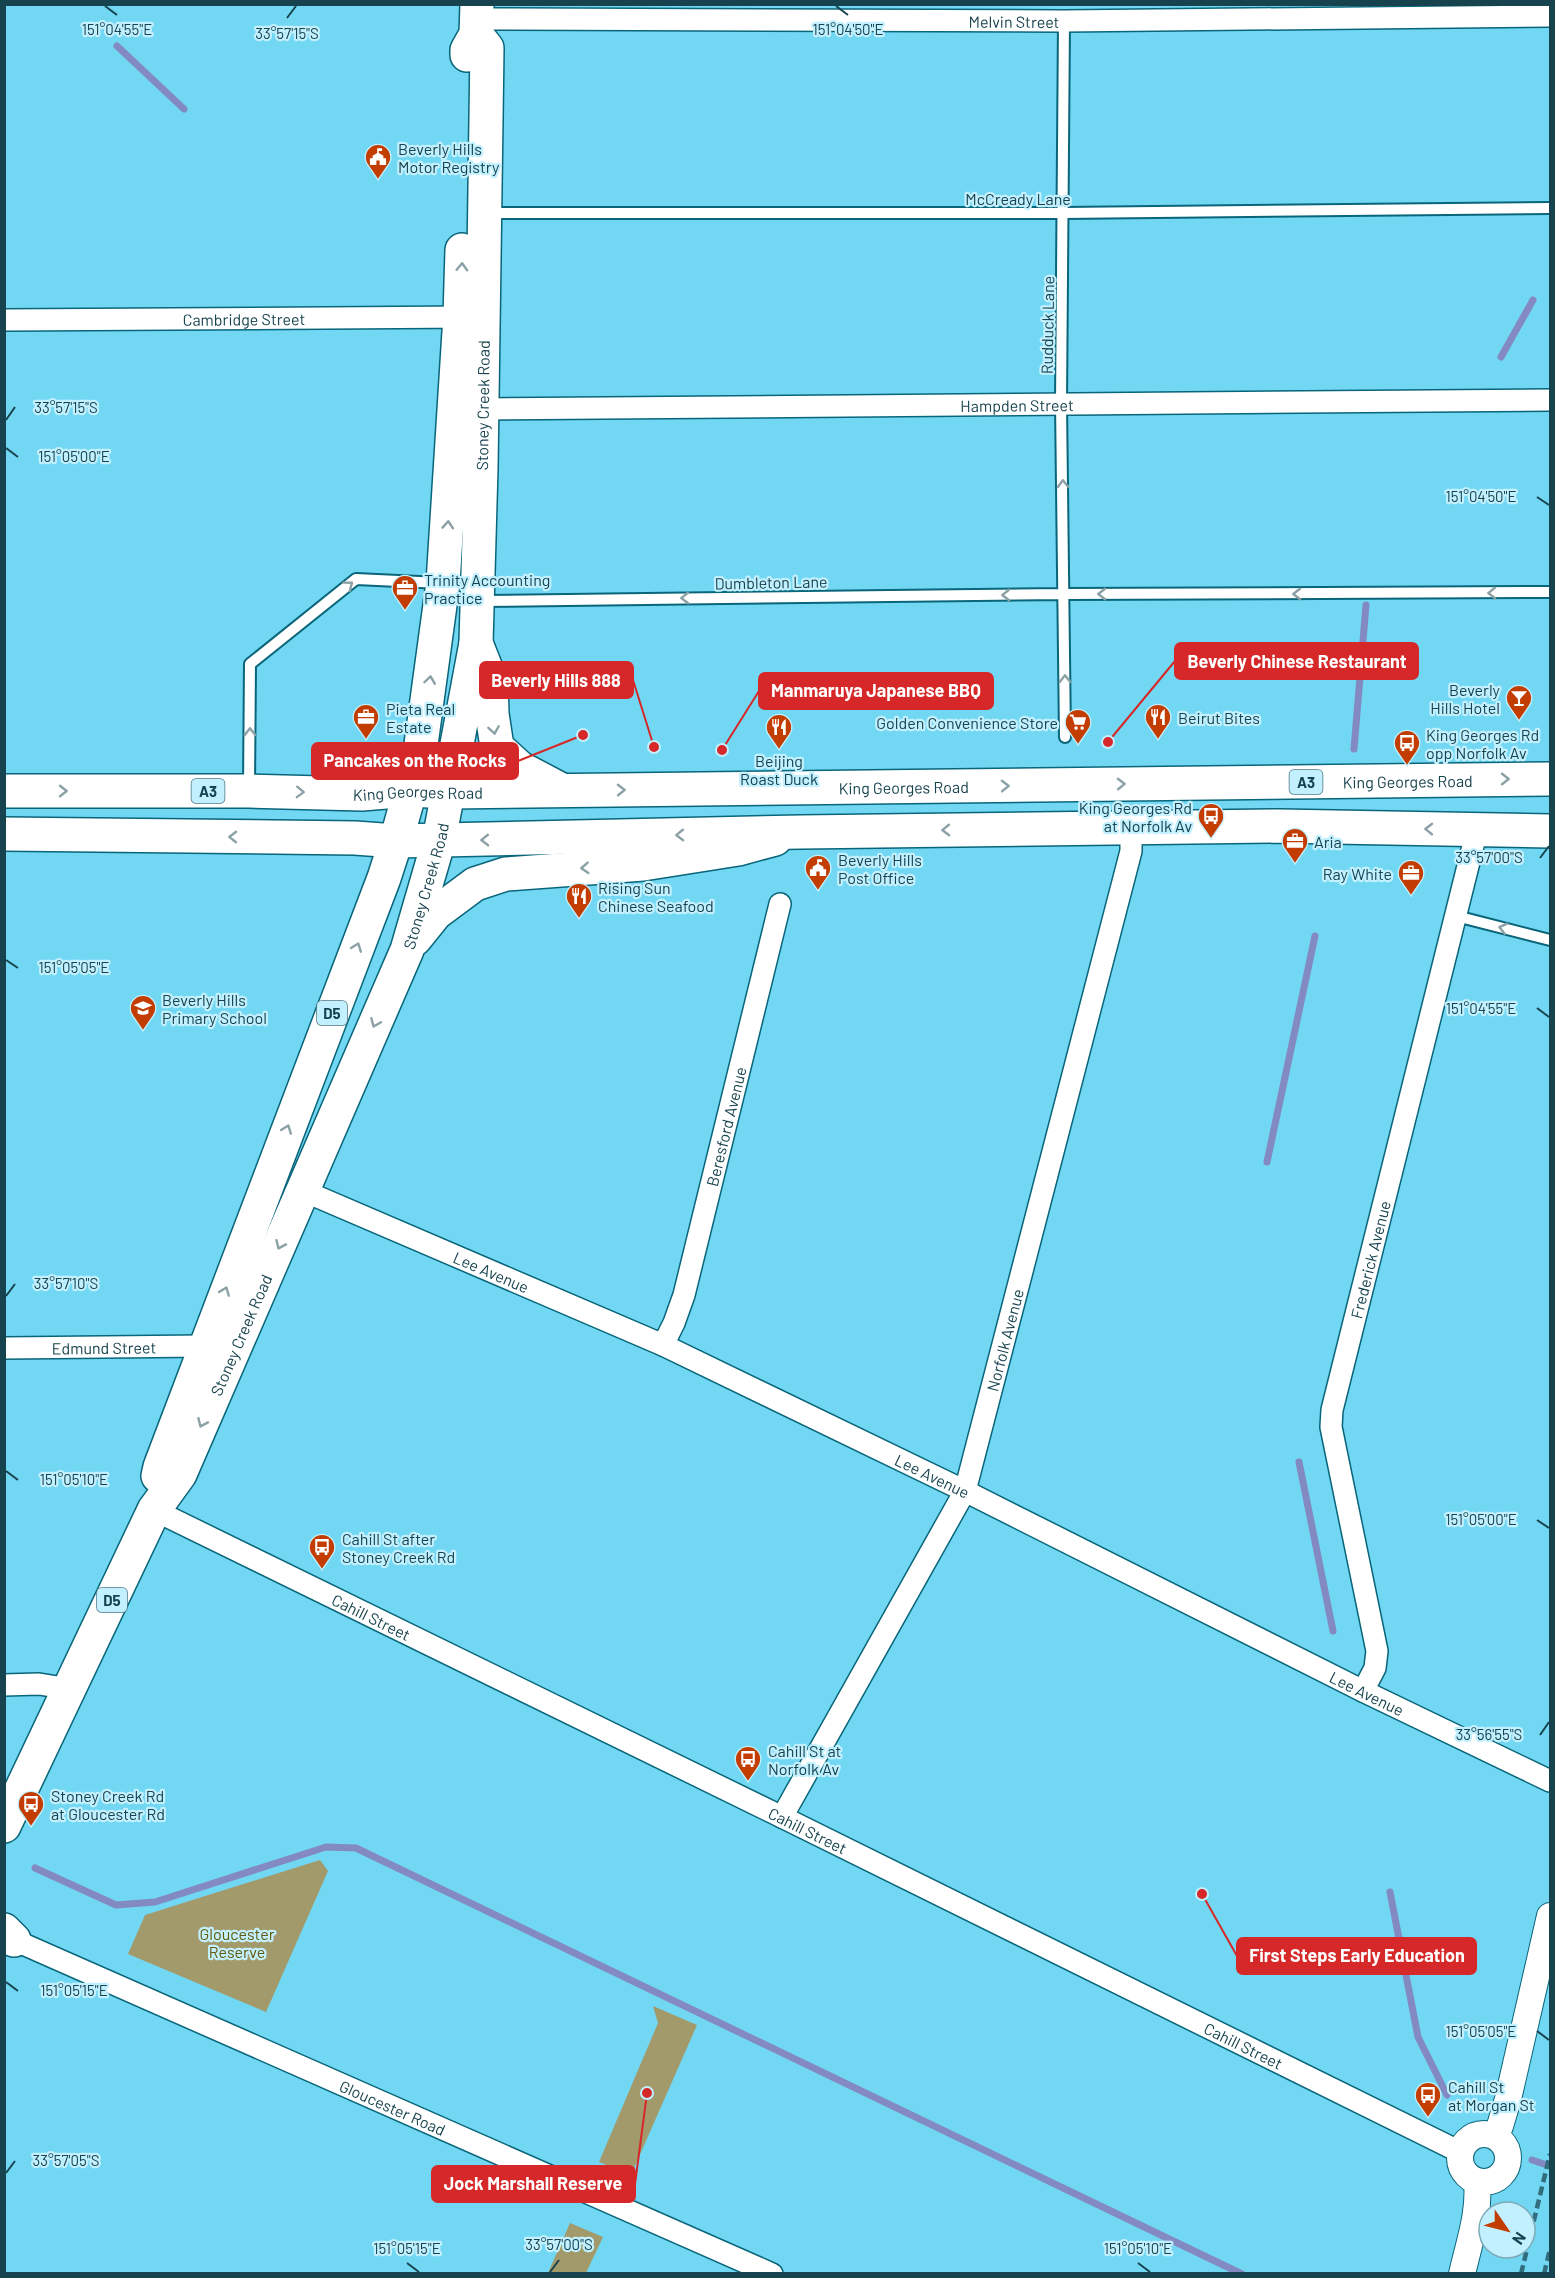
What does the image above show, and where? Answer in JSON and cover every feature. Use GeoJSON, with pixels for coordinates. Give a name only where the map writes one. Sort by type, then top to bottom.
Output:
{"type":"FeatureCollection","features":[{"type":"Feature","properties":{"kind":"main road","name":"Stoney Creek Road"},"geometry":{"type":"LineString","coordinates":[[154,1510],[160,1467],[396,841],[419,759],[443,583],[472,317],[486,213],[487,48],[476,19]]}},
{"type":"Feature","properties":{"kind":"main road","name":"Stoney Creek Road"},"geometry":{"type":"LineString","coordinates":[[4,1826],[154,1510],[180,1474],[407,950],[439,840],[476,643],[483,409],[472,317],[467,50],[476,19]]}},
{"type":"Feature","properties":{"kind":"main road"},"geometry":{"type":"LineString","coordinates":[[476,643],[491,681],[492,714],[497,747],[520,768],[562,790]]}},
{"type":"Feature","properties":{"kind":"main road","name":"King Georges Road"},"geometry":{"type":"LineString","coordinates":[[4,791],[249,791],[362,795],[410,790],[448,792],[1551,779]]}},
{"type":"Feature","properties":{"kind":"main road"},"geometry":{"type":"LineString","coordinates":[[4,834],[355,838],[396,841],[801,832],[1280,826],[1551,831]]}},
{"type":"Feature","properties":{"kind":"main road"},"geometry":{"type":"LineString","coordinates":[[407,950],[435,912],[475,884],[506,874],[643,864],[738,849],[801,832]]}},
{"type":"Feature","properties":{"kind":"street","name":"Melvin Street"},"geometry":{"type":"LineString","coordinates":[[476,19],[797,12],[1064,21],[1186,12],[1373,10],[1551,16]]}},
{"type":"Feature","properties":{"kind":"street","name":"Cambridge Street"},"geometry":{"type":"LineString","coordinates":[[4,320],[472,317]]}},
{"type":"Feature","properties":{"kind":"street","name":"Hampden Street"},"geometry":{"type":"LineString","coordinates":[[483,409],[1551,400]]}},
{"type":"Feature","properties":{"kind":"street","name":"Norfolk Avenue"},"geometry":{"type":"LineString","coordinates":[[782,1817],[965,1491],[1131,852],[1131,828]]}},
{"type":"Feature","properties":{"kind":"street","name":"Frederick Avenue"},"geometry":{"type":"LineString","coordinates":[[1363,1691],[1375,1668],[1377,1651],[1331,1426],[1331,1416],[1477,830]]}},
{"type":"Feature","properties":{"kind":"street","name":"Beresford Avenue"},"geometry":{"type":"LineString","coordinates":[[663,1345],[684,1295],[780,904]]}},
{"type":"Feature","properties":{"kind":"street","name":"Lee Avenue"},"geometry":{"type":"LineString","coordinates":[[304,1191],[663,1345],[965,1491],[1363,1691],[1551,1781]]}},
{"type":"Feature","properties":{"kind":"street","name":"Edmund Street"},"geometry":{"type":"LineString","coordinates":[[4,1347],[204,1346]]}},
{"type":"Feature","properties":{"kind":"street","name":"Cahill Street"},"geometry":{"type":"LineString","coordinates":[[154,1510],[1460,2152]]}},
{"type":"Feature","properties":{"kind":"street"},"geometry":{"type":"LineString","coordinates":[[4,1684],[39,1684],[70,1689]]}},
{"type":"Feature","properties":{"kind":"street"},"geometry":{"type":"LineString","coordinates":[[1494,2136],[1500,2126],[1508,2099],[1551,1916]]}},
{"type":"Feature","properties":{"kind":"street","name":"Gloucester Road"},"geometry":{"type":"LineString","coordinates":[[8,1937],[772,2274]]}},
{"type":"Feature","properties":{"kind":"street"},"geometry":{"type":"LineString","coordinates":[[1475,2135],[1494,2136],[1503,2143],[1507,2150],[1507,2165],[1504,2172],[1492,2181],[1477,2182],[1464,2174],[1459,2160],[1460,2152],[1468,2139],[1475,2135]]}},
{"type":"Feature","properties":{"kind":"street"},"geometry":{"type":"LineString","coordinates":[[1462,2274],[1475,2221],[1478,2198],[1477,2182]]}},
{"type":"Feature","properties":{"kind":"lane","name":"Rudduck Lane"},"geometry":{"type":"LineString","coordinates":[[1064,21],[1061,403],[1065,737]]}},
{"type":"Feature","properties":{"kind":"lane","name":"McCready Lane"},"geometry":{"type":"LineString","coordinates":[[486,213],[1063,213],[1551,208]]}},
{"type":"Feature","properties":{"kind":"lane"},"geometry":{"type":"LineString","coordinates":[[249,791],[250,664],[356,579],[443,583]]}},
{"type":"Feature","properties":{"kind":"lane","name":"Dumbleton Lane"},"geometry":{"type":"LineString","coordinates":[[477,601],[1064,594],[1551,592]]}},
{"type":"Feature","properties":{"kind":"lane"},"geometry":{"type":"LineString","coordinates":[[1456,916],[1551,940]]}},
{"type":"Feature","properties":{"kind":"green space","name":"Gloucester Reserve"},"geometry":{"type":"Polygon","coordinates":[[[320,1860],[328,1871],[266,2012],[128,1954],[145,1915],[320,1860]]]}},
{"type":"Feature","properties":{"kind":"green space"},"geometry":{"type":"Polygon","coordinates":[[[653,2006],[697,2025],[631,2175],[599,2162],[658,2023],[653,2006]]]}},
{"type":"Feature","properties":{"kind":"green space"},"geometry":{"type":"Polygon","coordinates":[[[570,2223],[603,2237],[586,2273],[548,2273],[570,2223]]]}},
{"type":"Feature","properties":{"kind":"waterway"},"geometry":{"type":"LineString","coordinates":[[117,46],[184,109]]}},
{"type":"Feature","properties":{"kind":"waterway"},"geometry":{"type":"LineString","coordinates":[[1501,357],[1533,300]]}},
{"type":"Feature","properties":{"kind":"waterway"},"geometry":{"type":"LineString","coordinates":[[1354,749],[1366,605]]}},
{"type":"Feature","properties":{"kind":"waterway"},"geometry":{"type":"LineString","coordinates":[[1267,1162],[1315,936]]}},
{"type":"Feature","properties":{"kind":"waterway"},"geometry":{"type":"LineString","coordinates":[[1299,1462],[1333,1631]]}},
{"type":"Feature","properties":{"kind":"waterway"},"geometry":{"type":"LineString","coordinates":[[35,1868],[116,1905],[155,1902],[326,1847],[356,1848],[1242,2274]]}},
{"type":"Feature","properties":{"kind":"waterway"},"geometry":{"type":"LineString","coordinates":[[1390,1892],[1418,2037],[1447,2095]]}},
{"type":"Feature","properties":{"kind":"waterway"},"geometry":{"type":"LineString","coordinates":[[1532,2160],[1550,2166]]}},
{"type":"Feature","properties":{"kind":"railway"},"geometry":{"type":"LineString","coordinates":[[1521,2274],[1550,2154]]}},
{"type":"Feature","properties":{"kind":"railway"},"geometry":{"type":"LineString","coordinates":[[1544,2274],[1550,2249]]}},
{"type":"Feature","properties":{"kind":"place","name":"Beverly Hills Motor Registry"},"geometry":{"type":"Point","coordinates":[378,180]}},
{"type":"Feature","properties":{"kind":"place","name":"Trinity Accounting Practice"},"geometry":{"type":"Point","coordinates":[405,611]}},
{"type":"Feature","properties":{"kind":"place","name":"Beverly Hills Hotel"},"geometry":{"type":"Point","coordinates":[1519,721]}},
{"type":"Feature","properties":{"kind":"place","name":"Pancakes on the Rocks"},"geometry":{"type":"Point","coordinates":[583,735]}},
{"type":"Feature","properties":{"kind":"place","name":"Pieta Real Estate"},"geometry":{"type":"Point","coordinates":[366,740]}},
{"type":"Feature","properties":{"kind":"place","name":"Beirut Bites"},"geometry":{"type":"Point","coordinates":[1158,740]}},
{"type":"Feature","properties":{"kind":"place","name":"Beverly Chinese Restaurant"},"geometry":{"type":"Point","coordinates":[1108,742]}},
{"type":"Feature","properties":{"kind":"place","name":"Golden Convenience Store"},"geometry":{"type":"Point","coordinates":[1078,745]}},
{"type":"Feature","properties":{"kind":"place","name":"Beverly Hills 888"},"geometry":{"type":"Point","coordinates":[654,747]}},
{"type":"Feature","properties":{"kind":"place","name":"Manmaruya Japanese BBQ"},"geometry":{"type":"Point","coordinates":[722,750]}},
{"type":"Feature","properties":{"kind":"place","name":"Beijing Roast Duck"},"geometry":{"type":"Point","coordinates":[779,750]}},
{"type":"Feature","properties":{"kind":"place","name":"King Georges Rd opp Norfolk Av"},"geometry":{"type":"Point","coordinates":[1407,766]}},
{"type":"Feature","properties":{"kind":"place","name":"King Georges Rd at Norfolk Av"},"geometry":{"type":"Point","coordinates":[1211,839]}},
{"type":"Feature","properties":{"kind":"place","name":"Aria"},"geometry":{"type":"Point","coordinates":[1295,864]}},
{"type":"Feature","properties":{"kind":"place","name":"Beverly Hills Post Office"},"geometry":{"type":"Point","coordinates":[818,891]}},
{"type":"Feature","properties":{"kind":"place","name":"Ray White"},"geometry":{"type":"Point","coordinates":[1411,896]}},
{"type":"Feature","properties":{"kind":"place","name":"Rising Sun Chinese Seafood"},"geometry":{"type":"Point","coordinates":[579,919]}},
{"type":"Feature","properties":{"kind":"place","name":"Beverly Hills Primary School"},"geometry":{"type":"Point","coordinates":[143,1031]}},
{"type":"Feature","properties":{"kind":"place","name":"Cahill St after Stoney Creek Rd"},"geometry":{"type":"Point","coordinates":[322,1570]}},
{"type":"Feature","properties":{"kind":"place","name":"Cahill St at Norfolk Av"},"geometry":{"type":"Point","coordinates":[748,1782]}},
{"type":"Feature","properties":{"kind":"place","name":"Stoney Creek Rd at Gloucester Rd"},"geometry":{"type":"Point","coordinates":[31,1827]}},
{"type":"Feature","properties":{"kind":"place","name":"First Steps Early Education"},"geometry":{"type":"Point","coordinates":[1202,1894]}},
{"type":"Feature","properties":{"kind":"place","name":"Jock Marshall Reserve"},"geometry":{"type":"Point","coordinates":[647,2093]}},
{"type":"Feature","properties":{"kind":"place","name":"Cahill St at Morgan St"},"geometry":{"type":"Point","coordinates":[1428,2118]}}]}
